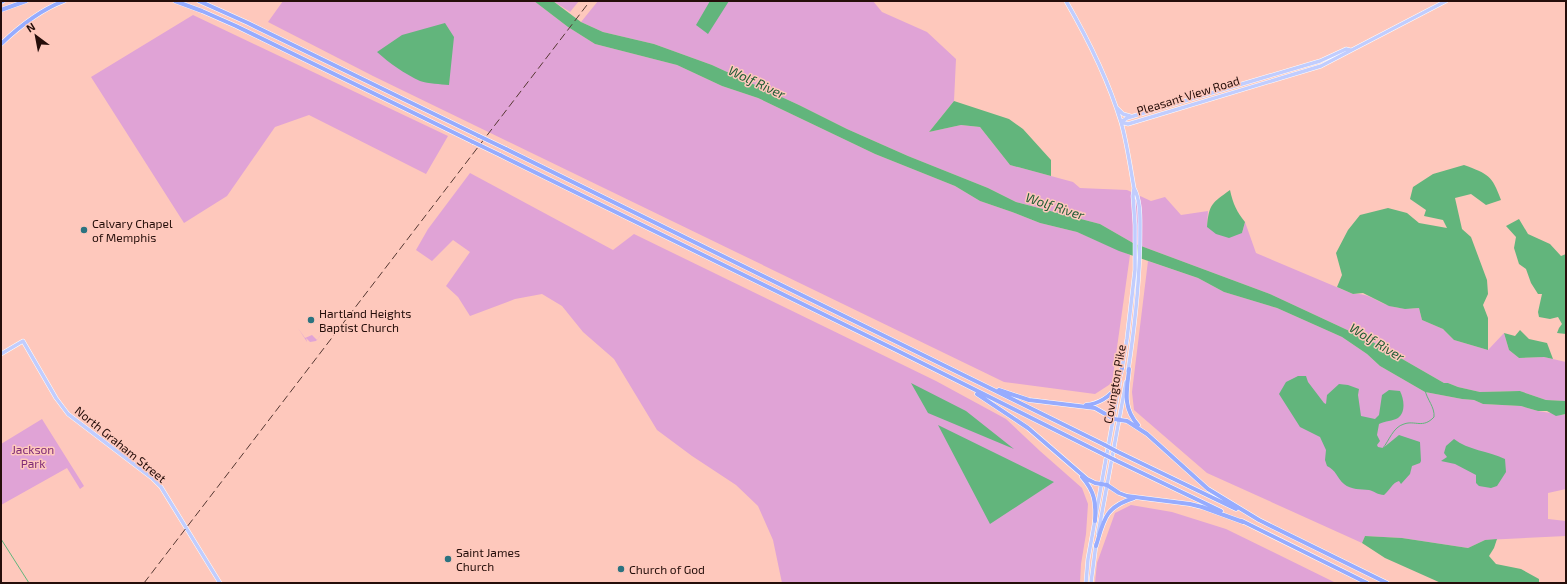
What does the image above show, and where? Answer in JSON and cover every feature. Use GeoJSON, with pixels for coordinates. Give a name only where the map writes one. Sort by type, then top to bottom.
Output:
{"type":"FeatureCollection","features":[{"type":"Feature","properties":{"kind":"highway"},"geometry":{"type":"LineString","coordinates":[[1,10],[26,1]]}},
{"type":"Feature","properties":{"kind":"highway"},"geometry":{"type":"LineString","coordinates":[[1,44],[38,14],[64,1]]}},
{"type":"Feature","properties":{"kind":"highway"},"geometry":{"type":"LineString","coordinates":[[175,1],[236,26],[1104,455],[1367,583]]}},
{"type":"Feature","properties":{"kind":"highway"},"geometry":{"type":"LineString","coordinates":[[199,1],[248,23],[506,149],[982,385],[1387,583]]}},
{"type":"Feature","properties":{"kind":"highway"},"geometry":{"type":"LineString","coordinates":[[1081,405],[1101,401],[1109,395],[1117,387],[1122,368]]}},
{"type":"Feature","properties":{"kind":"highway"},"geometry":{"type":"LineString","coordinates":[[1129,369],[1126,403],[1134,420],[1147,434]]}},
{"type":"Feature","properties":{"kind":"highway"},"geometry":{"type":"LineString","coordinates":[[950,378],[1017,420],[1095,483],[1104,485],[1119,493],[1135,497],[1202,507],[1243,522]]}},
{"type":"Feature","properties":{"kind":"highway"},"geometry":{"type":"LineString","coordinates":[[982,385],[1029,400],[1081,405],[1095,408],[1116,419],[1128,421],[1147,434],[1208,489],[1259,520]]}},
{"type":"Feature","properties":{"kind":"highway"},"geometry":{"type":"LineString","coordinates":[[1076,469],[1089,485],[1093,494],[1096,504],[1095,521]]}},
{"type":"Feature","properties":{"kind":"highway"},"geometry":{"type":"LineString","coordinates":[[1096,546],[1108,512],[1122,502],[1135,497]]}},
{"type":"Feature","properties":{"kind":"main road","name":"Covington Pike"},"geometry":{"type":"LineString","coordinates":[[1066,1],[1095,54],[1115,105],[1121,122],[1134,188],[1138,196],[1140,225],[1140,270],[1129,369],[1116,419]]}},
{"type":"Feature","properties":{"kind":"main road","name":"Pleasant View Road"},"geometry":{"type":"LineString","coordinates":[[1121,122],[1128,124],[1322,66],[1446,1]]}},
{"type":"Feature","properties":{"kind":"main road","name":"Pleasant View Road"},"geometry":{"type":"LineString","coordinates":[[1121,122],[1132,116],[1320,61],[1346,49],[1350,50]]}},
{"type":"Feature","properties":{"kind":"main road"},"geometry":{"type":"LineString","coordinates":[[1252,81],[1253,86]]}},
{"type":"Feature","properties":{"kind":"main road"},"geometry":{"type":"LineString","coordinates":[[1115,105],[1123,114],[1132,116]]}},
{"type":"Feature","properties":{"kind":"main road"},"geometry":{"type":"LineString","coordinates":[[1154,110],[1154,116]]}},
{"type":"Feature","properties":{"kind":"main road","name":"Covington Pike"},"geometry":{"type":"LineString","coordinates":[[1091,583],[1104,485],[1116,419],[1131,308],[1135,270],[1134,188]]}},
{"type":"Feature","properties":{"kind":"main road","name":"North Graham Street"},"geometry":{"type":"LineString","coordinates":[[1,354],[23,341],[56,398],[68,414],[152,478],[161,487],[220,583]]}},
{"type":"Feature","properties":{"kind":"main road","name":"Covington Pike"},"geometry":{"type":"LineString","coordinates":[[1086,583],[1088,559],[1104,485]]}},
{"type":"Feature","properties":{"kind":"green space"},"geometry":{"type":"Polygon","coordinates":[[[283,1],[534,1],[568,27],[595,44],[677,65],[722,86],[758,98],[875,154],[955,186],[980,201],[1040,223],[1077,232],[1130,255],[1112,383],[1095,394],[1004,382],[373,76],[268,22],[283,1]]]}},
{"type":"Feature","properties":{"kind":"green space"},"geometry":{"type":"Polygon","coordinates":[[[553,1],[579,1],[570,12],[553,1]]]}},
{"type":"Feature","properties":{"kind":"green space"},"geometry":{"type":"Polygon","coordinates":[[[598,1],[873,1],[882,12],[927,32],[956,59],[954,101],[929,132],[961,125],[980,127],[1010,165],[1073,182],[1080,188],[1127,190],[1151,201],[1165,197],[1181,215],[1208,211],[1207,227],[1242,233],[1245,222],[1256,253],[1353,294],[1369,296],[1398,308],[1419,308],[1422,320],[1443,329],[1454,340],[1488,350],[1504,333],[1509,350],[1519,358],[1544,357],[1566,362],[1566,401],[1546,400],[1520,391],[1480,392],[1444,383],[1371,341],[1270,294],[1133,243],[1100,224],[1016,202],[988,188],[908,156],[847,129],[712,65],[654,44],[603,32],[581,22],[598,1]]]}},
{"type":"Feature","properties":{"kind":"green space"},"geometry":{"type":"Polygon","coordinates":[[[193,15],[448,136],[426,174],[309,115],[275,127],[227,196],[184,223],[91,77],[193,15]]]}},
{"type":"Feature","properties":{"kind":"green space"},"geometry":{"type":"Polygon","coordinates":[[[470,173],[613,250],[634,234],[936,381],[1006,419],[1082,488],[1088,504],[1080,583],[782,583],[773,540],[758,506],[736,485],[692,456],[657,430],[614,359],[583,332],[562,306],[542,294],[515,299],[470,316],[458,297],[446,286],[470,252],[453,240],[432,261],[416,250],[428,229],[470,173]]]}},
{"type":"Feature","properties":{"kind":"green space"},"geometry":{"type":"Polygon","coordinates":[[[1148,261],[1198,278],[1224,292],[1277,308],[1342,337],[1367,354],[1380,366],[1425,392],[1474,400],[1483,404],[1521,406],[1538,411],[1563,415],[1566,414],[1566,489],[1548,493],[1548,519],[1566,521],[1566,536],[1485,540],[1468,548],[1402,538],[1365,536],[1362,543],[1207,473],[1134,410],[1132,392],[1148,261]]]}},
{"type":"Feature","properties":{"kind":"green space"},"geometry":{"type":"Polygon","coordinates":[[[298,328],[305,338],[312,335],[317,340],[310,342],[306,338],[307,342],[298,328]]]}},
{"type":"Feature","properties":{"kind":"green space","name":"Jackson Park"},"geometry":{"type":"Polygon","coordinates":[[[42,419],[84,486],[80,489],[67,468],[1,505],[1,444],[42,419]]]}},
{"type":"Feature","properties":{"kind":"green space"},"geometry":{"type":"Polygon","coordinates":[[[1131,505],[1172,512],[1226,529],[1336,583],[1095,583],[1097,563],[1115,513],[1131,505]]]}},
{"type":"Feature","properties":{"kind":"shaded area"},"geometry":{"type":"Polygon","coordinates":[[[534,1],[553,1],[581,22],[603,32],[654,44],[712,65],[847,129],[908,156],[988,188],[1016,202],[1100,224],[1133,243],[1270,294],[1371,341],[1444,383],[1480,392],[1520,391],[1546,400],[1566,401],[1566,414],[1556,416],[1547,411],[1538,411],[1521,406],[1483,404],[1474,400],[1425,392],[1380,366],[1367,354],[1342,337],[1277,308],[1224,292],[1198,278],[1119,251],[1077,232],[1040,223],[980,201],[955,186],[875,154],[758,98],[722,86],[677,65],[595,44],[568,27],[534,1]]]}},
{"type":"Feature","properties":{"kind":"shaded area"},"geometry":{"type":"Polygon","coordinates":[[[710,1],[729,1],[708,34],[696,25],[710,1]]]}},
{"type":"Feature","properties":{"kind":"shaded area"},"geometry":{"type":"Polygon","coordinates":[[[445,23],[454,37],[449,85],[420,81],[397,68],[377,52],[402,35],[445,23]]]}},
{"type":"Feature","properties":{"kind":"shaded area"},"geometry":{"type":"Polygon","coordinates":[[[954,101],[1009,119],[1023,129],[1051,160],[1051,176],[1010,165],[980,127],[961,125],[929,132],[954,101]]]}},
{"type":"Feature","properties":{"kind":"shaded area"},"geometry":{"type":"Polygon","coordinates":[[[1464,165],[1488,176],[1495,185],[1501,200],[1486,205],[1471,194],[1455,198],[1462,229],[1471,237],[1487,280],[1488,294],[1483,305],[1488,318],[1488,350],[1454,340],[1443,329],[1422,320],[1419,308],[1405,309],[1389,306],[1363,293],[1353,294],[1337,287],[1342,275],[1336,253],[1348,230],[1360,215],[1388,208],[1407,213],[1419,223],[1447,228],[1443,220],[1424,216],[1426,210],[1410,199],[1413,187],[1433,174],[1464,165]]]}},
{"type":"Feature","properties":{"kind":"shaded area"},"geometry":{"type":"Polygon","coordinates":[[[1230,190],[1232,200],[1245,222],[1242,233],[1229,238],[1216,234],[1207,227],[1212,205],[1230,190]]]}},
{"type":"Feature","properties":{"kind":"shaded area"},"geometry":{"type":"Polygon","coordinates":[[[1519,219],[1528,234],[1550,244],[1561,256],[1566,254],[1566,334],[1557,333],[1562,324],[1558,317],[1550,319],[1539,317],[1538,312],[1542,294],[1538,294],[1531,283],[1526,269],[1519,264],[1514,248],[1516,237],[1506,226],[1519,219]]]}},
{"type":"Feature","properties":{"kind":"shaded area"},"geometry":{"type":"Polygon","coordinates":[[[1520,330],[1529,339],[1547,343],[1553,359],[1544,357],[1519,358],[1509,350],[1504,333],[1515,336],[1520,330]]]}},
{"type":"Feature","properties":{"kind":"shaded area"},"geometry":{"type":"Polygon","coordinates":[[[1298,376],[1306,376],[1308,382],[1326,404],[1327,395],[1339,384],[1348,385],[1359,389],[1358,395],[1361,416],[1375,419],[1379,415],[1382,395],[1389,390],[1400,391],[1403,401],[1401,415],[1394,420],[1379,424],[1377,435],[1380,441],[1377,445],[1378,447],[1383,448],[1399,435],[1420,442],[1420,463],[1412,466],[1410,474],[1401,484],[1399,481],[1397,482],[1384,495],[1369,490],[1353,488],[1344,484],[1327,466],[1325,460],[1326,450],[1320,437],[1300,427],[1279,394],[1286,382],[1298,376]]]}},
{"type":"Feature","properties":{"kind":"shaded area"},"geometry":{"type":"Polygon","coordinates":[[[911,383],[966,411],[1014,449],[928,413],[911,383]]]}},
{"type":"Feature","properties":{"kind":"shaded area"},"geometry":{"type":"Polygon","coordinates":[[[938,425],[1054,482],[990,524],[938,425]]]}},
{"type":"Feature","properties":{"kind":"shaded area"},"geometry":{"type":"Polygon","coordinates":[[[1454,439],[1465,446],[1505,459],[1506,472],[1497,486],[1491,488],[1479,486],[1476,483],[1476,475],[1455,464],[1441,461],[1447,457],[1444,453],[1446,446],[1454,439]]]}},
{"type":"Feature","properties":{"kind":"shaded area"},"geometry":{"type":"Polygon","coordinates":[[[1365,536],[1402,538],[1468,548],[1485,540],[1497,539],[1489,556],[1496,564],[1521,569],[1539,579],[1539,583],[1441,583],[1385,558],[1362,543],[1365,536]]]}},
{"type":"Feature","properties":{"kind":"waterway"},"geometry":{"type":"LineString","coordinates":[[1383,448],[1394,431],[1400,426],[1408,423],[1426,423],[1434,417],[1434,413],[1425,390]]}},
{"type":"Feature","properties":{"kind":"waterway"},"geometry":{"type":"LineString","coordinates":[[1,539],[29,583]]}},
{"type":"Feature","properties":{"kind":"railway"},"geometry":{"type":"LineString","coordinates":[[144,583],[590,1]]}},
{"type":"Feature","properties":{"kind":"place","name":"Calvary Chapel of Memphis"},"geometry":{"type":"Point","coordinates":[84,230]}},
{"type":"Feature","properties":{"kind":"place","name":"Hartland Heights Baptist Church"},"geometry":{"type":"Point","coordinates":[311,320]}},
{"type":"Feature","properties":{"kind":"place","name":"Saint James Church"},"geometry":{"type":"Point","coordinates":[448,559]}},
{"type":"Feature","properties":{"kind":"place","name":"Church of God"},"geometry":{"type":"Point","coordinates":[621,569]}},
{"type":"Feature","properties":{"kind":"water label","name":"Wolf River"},"geometry":{"type":"Point","coordinates":[757,82]}},
{"type":"Feature","properties":{"kind":"water label","name":"Wolf River"},"geometry":{"type":"Point","coordinates":[1055,206]}},
{"type":"Feature","properties":{"kind":"water label","name":"Wolf River"},"geometry":{"type":"Point","coordinates":[1377,342]}}]}
